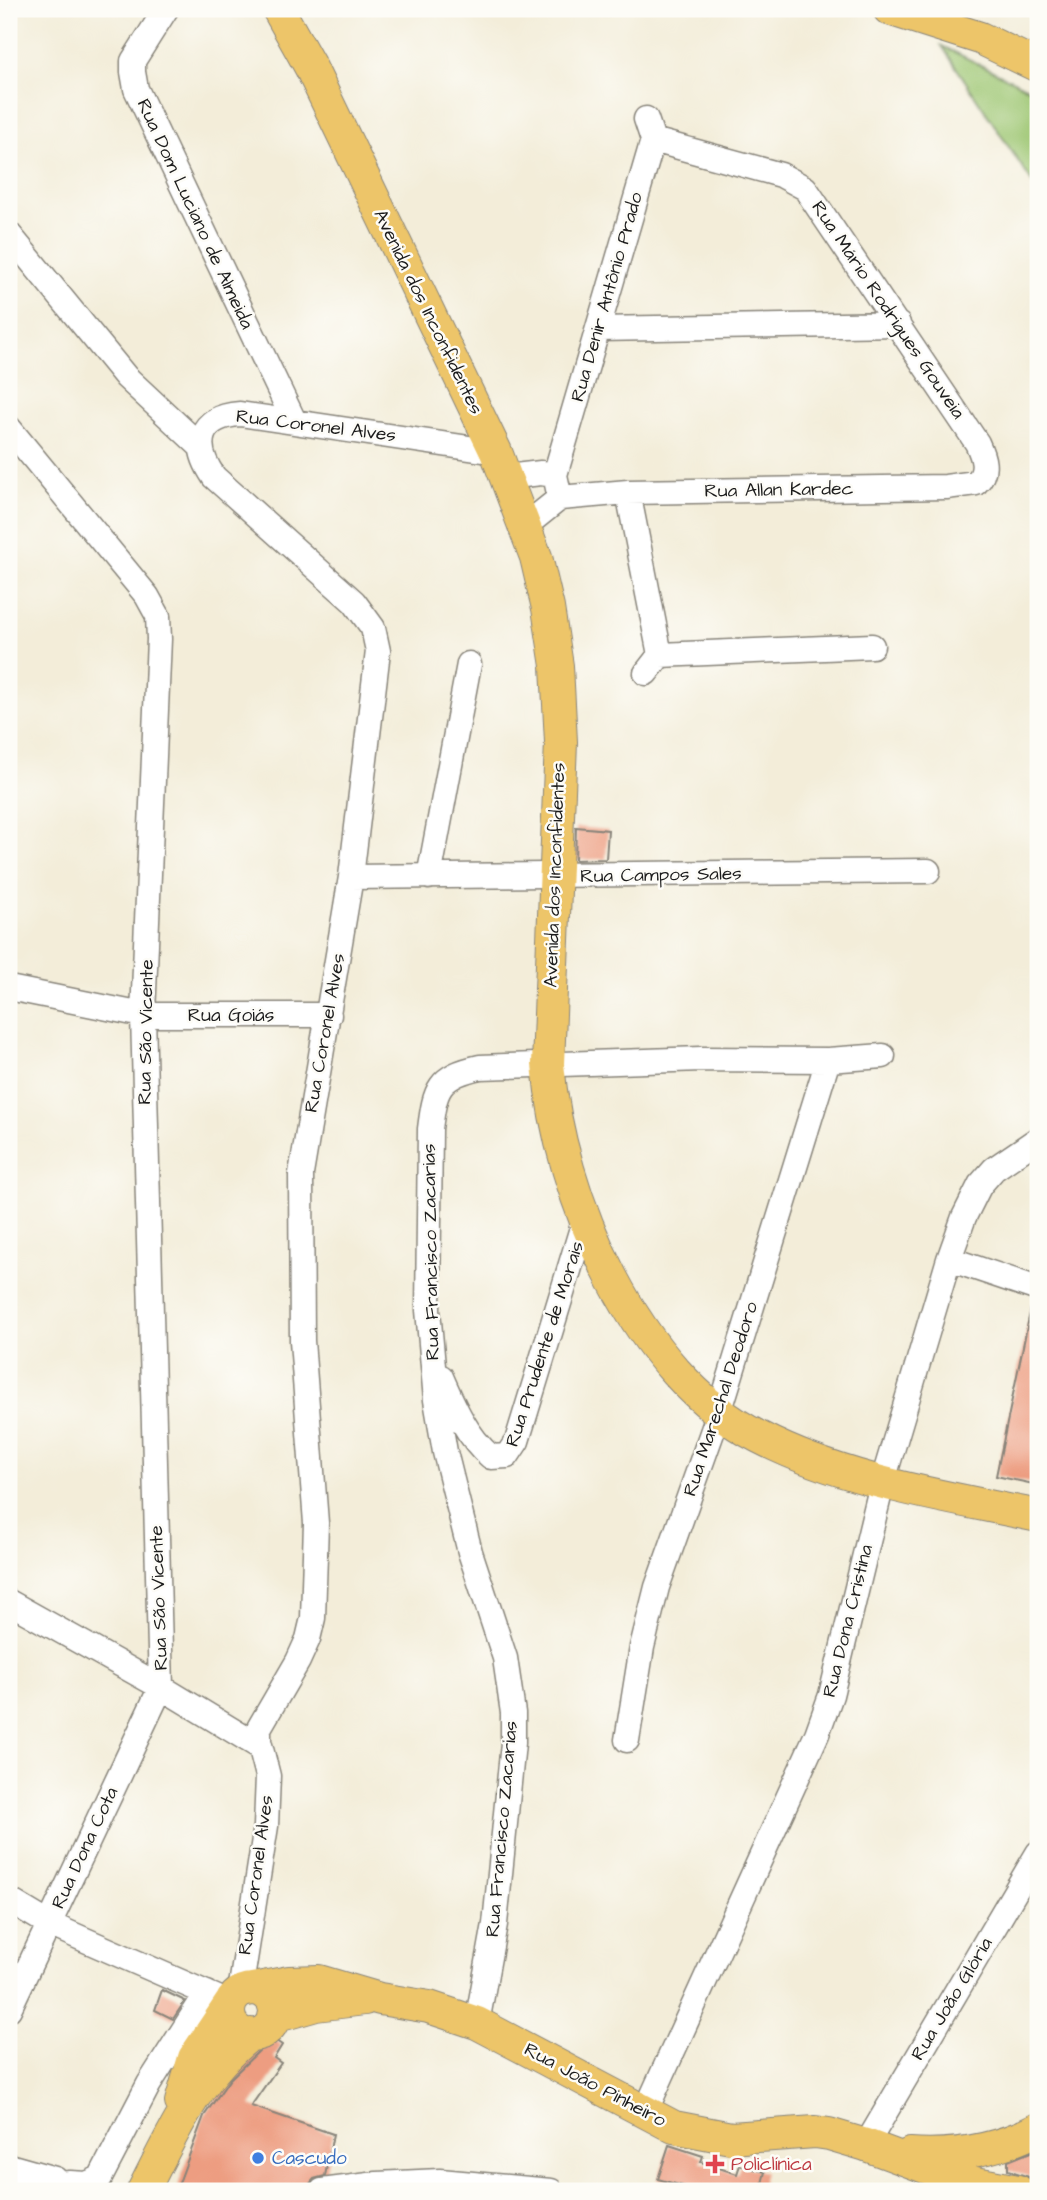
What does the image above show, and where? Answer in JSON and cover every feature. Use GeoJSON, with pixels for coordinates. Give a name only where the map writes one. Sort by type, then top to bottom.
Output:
{"type":"FeatureCollection","features":[{"type":"Feature","properties":{"kind":"main road","name":"Avenida dos Inconfidentes"},"geometry":{"type":"LineString","coordinates":[[278,9],[311,68],[501,464],[536,557],[548,608],[557,666],[561,742],[548,1064],[551,1101],[558,1136],[600,1256],[621,1296],[657,1350],[711,1408],[758,1437],[816,1462],[882,1484],[1038,1516]]}},
{"type":"Feature","properties":{"kind":"main road"},"geometry":{"type":"LineString","coordinates":[[889,9],[981,38],[1038,66]]}},
{"type":"Feature","properties":{"kind":"main road"},"geometry":{"type":"LineString","coordinates":[[179,2121],[182,2094],[194,2058],[231,1995],[289,1982],[319,1981],[380,1999]]}},
{"type":"Feature","properties":{"kind":"main road"},"geometry":{"type":"LineString","coordinates":[[143,2191],[179,2121],[219,2063],[234,2047],[263,2026],[275,2010],[269,1996],[262,1991],[231,1995]]}},
{"type":"Feature","properties":{"kind":"main road"},"geometry":{"type":"LineString","coordinates":[[263,2026],[348,2000],[380,1999]]}},
{"type":"Feature","properties":{"kind":"main road","name":"Rua João Pinheiro"},"geometry":{"type":"LineString","coordinates":[[380,1999],[429,2007],[477,2024],[674,2127],[731,2138],[815,2132],[875,2148],[942,2175],[1018,2191]]}},
{"type":"Feature","properties":{"kind":"main road"},"geometry":{"type":"LineString","coordinates":[[875,2148],[953,2155],[991,2148],[1038,2129]]}},
{"type":"Feature","properties":{"kind":"main road"},"geometry":{"type":"LineString","coordinates":[[981,2185],[991,2148]]}},
{"type":"Feature","properties":{"kind":"street","name":"Rua Dom Luciano de Almeida"},"geometry":{"type":"LineString","coordinates":[[166,9],[133,61],[132,72],[136,89],[293,421]]}},
{"type":"Feature","properties":{"kind":"street","name":"Rua Mário Rodrigues Gouveia"},"geometry":{"type":"LineString","coordinates":[[650,130],[781,175],[805,188],[977,443],[984,464]]}},
{"type":"Feature","properties":{"kind":"street","name":"Rua Denir Antônio Prado"},"geometry":{"type":"LineString","coordinates":[[558,487],[650,130]]}},
{"type":"Feature","properties":{"kind":"street"},"geometry":{"type":"LineString","coordinates":[[9,234],[126,377],[201,447]]}},
{"type":"Feature","properties":{"kind":"street"},"geometry":{"type":"LineString","coordinates":[[598,329],[898,324]]}},
{"type":"Feature","properties":{"kind":"street","name":"Rua Coronel Alves"},"geometry":{"type":"LineString","coordinates":[[231,1995],[266,1826],[268,1776],[258,1734],[261,1722],[298,1661],[308,1639],[313,1618],[316,1523],[302,1341],[301,1174],[351,877],[378,651],[376,635],[354,602],[214,477],[203,457],[201,447],[205,429],[214,420],[225,415],[240,414],[293,421],[541,473],[558,487]]}},
{"type":"Feature","properties":{"kind":"street","name":"Rua São Vicente"},"geometry":{"type":"LineString","coordinates":[[9,428],[147,596],[158,616],[143,1015],[161,1687]]}},
{"type":"Feature","properties":{"kind":"street","name":"Rua Allan Kardec"},"geometry":{"type":"LineString","coordinates":[[558,487],[628,492],[967,486],[981,478],[984,464]]}},
{"type":"Feature","properties":{"kind":"street"},"geometry":{"type":"LineString","coordinates":[[524,527],[558,487]]}},
{"type":"Feature","properties":{"kind":"street"},"geometry":{"type":"LineString","coordinates":[[628,492],[653,664],[872,646]]}},
{"type":"Feature","properties":{"kind":"street"},"geometry":{"type":"LineString","coordinates":[[429,877],[469,663]]}},
{"type":"Feature","properties":{"kind":"street","name":"Rua Campos Sales"},"geometry":{"type":"LineString","coordinates":[[351,877],[928,871]]}},
{"type":"Feature","properties":{"kind":"street","name":"Rua Goiás"},"geometry":{"type":"LineString","coordinates":[[9,988],[143,1015],[329,1015]]}},
{"type":"Feature","properties":{"kind":"street","name":"Rua Francisco Zacarias"},"geometry":{"type":"LineString","coordinates":[[477,2024],[495,1924],[504,1845],[513,1743],[512,1696],[505,1658],[470,1552],[436,1400],[428,1310],[430,1129],[433,1103],[438,1089],[447,1079],[461,1072],[480,1068],[701,1059],[828,1060],[883,1056]]}},
{"type":"Feature","properties":{"kind":"street","name":"Rua Marechal Deodoro"},"geometry":{"type":"LineString","coordinates":[[627,1740],[642,1647],[657,1587],[719,1413],[828,1060]]}},
{"type":"Feature","properties":{"kind":"street","name":"Rua Dona Cristina"},"geometry":{"type":"LineString","coordinates":[[646,2110],[817,1734],[831,1695],[882,1484],[949,1259],[973,1196],[985,1177],[1038,1139]]}},
{"type":"Feature","properties":{"kind":"street","name":"Rua Prudente de Morais"},"geometry":{"type":"LineString","coordinates":[[430,1350],[456,1411],[471,1435],[491,1457],[507,1456],[517,1441],[585,1218]]}},
{"type":"Feature","properties":{"kind":"street"},"geometry":{"type":"LineString","coordinates":[[949,1259],[1038,1289]]}},
{"type":"Feature","properties":{"kind":"street"},"geometry":{"type":"LineString","coordinates":[[9,1602],[161,1687],[260,1747]]}},
{"type":"Feature","properties":{"kind":"street","name":"Rua Dona Cota"},"geometry":{"type":"LineString","coordinates":[[9,2009],[161,1687]]}},
{"type":"Feature","properties":{"kind":"street","name":"Rua João Glória"},"geometry":{"type":"LineString","coordinates":[[875,2148],[1038,1853]]}},
{"type":"Feature","properties":{"kind":"street"},"geometry":{"type":"LineString","coordinates":[[9,1900],[49,1924],[231,1995],[149,2084],[104,2173],[92,2183],[9,2189]]}},
{"type":"Feature","properties":{"kind":"street"},"geometry":{"type":"LineString","coordinates":[[9,2166],[70,2183]]}},
{"type":"Feature","properties":{"kind":"street"},"geometry":{"type":"LineString","coordinates":[[322,2191],[377,2184],[440,2181],[551,2191]]}},
{"type":"Feature","properties":{"kind":"green space"},"geometry":{"type":"Polygon","coordinates":[[[942,46],[1038,93],[1038,191],[942,46]]]}},
{"type":"Feature","properties":{"kind":"building"},"geometry":{"type":"Polygon","coordinates":[[[576,827],[608,830],[606,859],[575,860],[576,827]]]}},
{"type":"Feature","properties":{"kind":"building"},"geometry":{"type":"Polygon","coordinates":[[[1032,1303],[1038,1304],[1038,1485],[996,1476],[1032,1303]]]}},
{"type":"Feature","properties":{"kind":"building"},"geometry":{"type":"Polygon","coordinates":[[[162,1990],[185,2001],[173,2019],[155,2010],[162,1990]]]}},
{"type":"Feature","properties":{"kind":"building","name":"Cascudo"},"geometry":{"type":"Polygon","coordinates":[[[269,2036],[282,2045],[274,2058],[281,2063],[251,2106],[333,2134],[325,2176],[314,2179],[309,2185],[272,2191],[176,2191],[204,2116],[230,2079],[263,2047],[269,2036]]]}},
{"type":"Feature","properties":{"kind":"building","name":"Policlínica"},"geometry":{"type":"Polygon","coordinates":[[[669,2145],[703,2156],[701,2162],[737,2174],[740,2165],[765,2172],[760,2191],[700,2191],[658,2179],[669,2145]]]}},
{"type":"Feature","properties":{"kind":"building"},"geometry":{"type":"Polygon","coordinates":[[[1038,2149],[1038,2180],[1008,2170],[1008,2161],[1038,2149]]]}},
{"type":"Feature","properties":{"kind":"place","name":"Cascudo"},"geometry":{"type":"Point","coordinates":[258,2158]}},
{"type":"Feature","properties":{"kind":"place","name":"Policlínica"},"geometry":{"type":"Point","coordinates":[715,2164]}}]}
